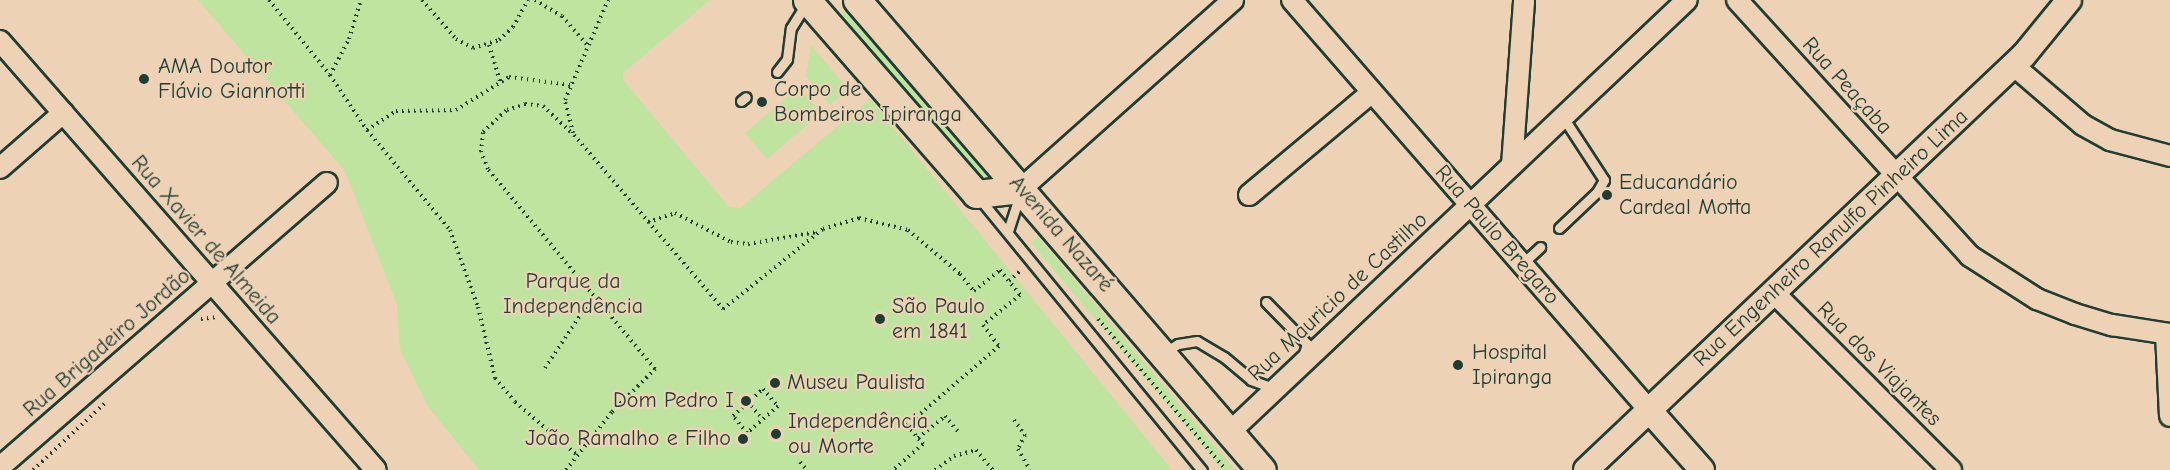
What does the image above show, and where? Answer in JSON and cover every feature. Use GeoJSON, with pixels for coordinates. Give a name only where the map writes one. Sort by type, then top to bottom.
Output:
{"type":"FeatureCollection","features":[{"type":"Feature","properties":{"kind":"main road","name":"Avenida Nazaré"},"geometry":{"type":"LineString","coordinates":[[857,0],[1164,353],[1262,470]]}},
{"type":"Feature","properties":{"kind":"main road","name":"Avenida Nazaré"},"geometry":{"type":"LineString","coordinates":[[809,1],[976,194]]}},
{"type":"Feature","properties":{"kind":"main road"},"geometry":{"type":"LineString","coordinates":[[976,194],[1021,189]]}},
{"type":"Feature","properties":{"kind":"street"},"geometry":{"type":"LineString","coordinates":[[1021,189],[1228,6],[1246,0]]}},
{"type":"Feature","properties":{"kind":"street","name":"Rua Paulo Bregaro"},"geometry":{"type":"LineString","coordinates":[[1292,0],[1702,470]]}},
{"type":"Feature","properties":{"kind":"street"},"geometry":{"type":"LineString","coordinates":[[1512,165],[1524,0]]}},
{"type":"Feature","properties":{"kind":"street","name":"Rua Mauricio de Castilho"},"geometry":{"type":"LineString","coordinates":[[1231,431],[1687,0]]}},
{"type":"Feature","properties":{"kind":"street","name":"Rua Peaçaba"},"geometry":{"type":"LineString","coordinates":[[1737,0],[1944,230],[1996,275],[2037,298],[2075,314],[2168,334]]}},
{"type":"Feature","properties":{"kind":"street","name":"Rua Engenheiro Ranulfo Pinheiro Lima"},"geometry":{"type":"LineString","coordinates":[[1586,470],[2013,65],[2069,0]]}},
{"type":"Feature","properties":{"kind":"street","name":"Rua Xavier de Almeida"},"geometry":{"type":"LineString","coordinates":[[0,41],[376,470]]}},
{"type":"Feature","properties":{"kind":"street"},"geometry":{"type":"LineString","coordinates":[[2013,65],[2083,125],[2110,140],[2170,156]]}},
{"type":"Feature","properties":{"kind":"street"},"geometry":{"type":"LineString","coordinates":[[1250,195],[1372,92]]}},
{"type":"Feature","properties":{"kind":"street"},"geometry":{"type":"LineString","coordinates":[[0,168],[63,113]]}},
{"type":"Feature","properties":{"kind":"street","name":"Rua Brigadeiro Jordão"},"geometry":{"type":"LineString","coordinates":[[0,467],[327,183]]}},
{"type":"Feature","properties":{"kind":"street","name":"Rua dos Viajantes"},"geometry":{"type":"LineString","coordinates":[[1773,292],[1951,470]]}},
{"type":"Feature","properties":{"kind":"street"},"geometry":{"type":"LineString","coordinates":[[2168,334],[2170,416]]}},
{"type":"Feature","properties":{"kind":"lane"},"geometry":{"type":"LineString","coordinates":[[777,72],[787,59],[795,20],[809,1]]}},
{"type":"Feature","properties":{"kind":"lane"},"geometry":{"type":"LineString","coordinates":[[1559,228],[1597,192],[1604,180],[1563,117]]}},
{"type":"Feature","properties":{"kind":"lane"},"geometry":{"type":"LineString","coordinates":[[1008,231],[1021,189]]}},
{"type":"Feature","properties":{"kind":"lane","name":"Avenida Nazaré"},"geometry":{"type":"LineString","coordinates":[[976,194],[1202,470]]}},
{"type":"Feature","properties":{"kind":"lane"},"geometry":{"type":"LineString","coordinates":[[1522,264],[1540,247]]}},
{"type":"Feature","properties":{"kind":"lane"},"geometry":{"type":"LineString","coordinates":[[1164,353],[1178,344],[1197,341],[1224,357],[1251,380],[1270,387],[1308,352],[1307,344],[1266,302]]}},
{"type":"Feature","properties":{"kind":"path"},"geometry":{"type":"LineString","coordinates":[[269,0],[330,75],[367,130],[450,230],[478,307],[495,378],[515,402],[577,455]]}},
{"type":"Feature","properties":{"kind":"path"},"geometry":{"type":"LineString","coordinates":[[330,75],[349,39],[361,0]]}},
{"type":"Feature","properties":{"kind":"path"},"geometry":{"type":"LineString","coordinates":[[422,0],[456,39],[473,48],[489,45],[513,27],[528,0]]}},
{"type":"Feature","properties":{"kind":"path"},"geometry":{"type":"LineString","coordinates":[[535,0],[562,16],[588,46]]}},
{"type":"Feature","properties":{"kind":"path"},"geometry":{"type":"LineString","coordinates":[[574,135],[565,100],[608,0]]}},
{"type":"Feature","properties":{"kind":"path"},"geometry":{"type":"LineString","coordinates":[[489,45],[500,81]]}},
{"type":"Feature","properties":{"kind":"path"},"geometry":{"type":"LineString","coordinates":[[367,130],[396,111],[456,110],[500,81],[524,76],[571,85]]}},
{"type":"Feature","properties":{"kind":"path"},"geometry":{"type":"LineString","coordinates":[[566,470],[612,412],[655,369],[506,193],[481,152],[483,132],[493,121],[525,104],[543,106],[574,135],[723,309],[823,229]]}},
{"type":"Feature","properties":{"kind":"path"},"geometry":{"type":"LineString","coordinates":[[648,222],[675,213],[715,236],[748,244],[807,237],[823,229],[859,218],[908,230],[960,274],[974,291],[1000,270],[1020,295],[983,325],[999,346],[907,425],[923,444],[893,470]]}},
{"type":"Feature","properties":{"kind":"path"},"geometry":{"type":"LineString","coordinates":[[1009,281],[1020,271]]}},
{"type":"Feature","properties":{"kind":"path"},"geometry":{"type":"LineString","coordinates":[[545,368],[593,296]]}},
{"type":"Feature","properties":{"kind":"path"},"geometry":{"type":"LineString","coordinates":[[1092,311],[1226,470]]}},
{"type":"Feature","properties":{"kind":"path"},"geometry":{"type":"LineString","coordinates":[[191,327],[208,316],[221,318]]}},
{"type":"Feature","properties":{"kind":"path"},"geometry":{"type":"LineString","coordinates":[[764,389],[778,406],[761,418],[747,433],[733,416],[748,403],[764,389]]}},
{"type":"Feature","properties":{"kind":"path"},"geometry":{"type":"LineString","coordinates":[[33,470],[114,396]]}},
{"type":"Feature","properties":{"kind":"path"},"geometry":{"type":"LineString","coordinates":[[743,397],[761,418]]}},
{"type":"Feature","properties":{"kind":"path"},"geometry":{"type":"LineString","coordinates":[[918,438],[945,416],[960,434]]}},
{"type":"Feature","properties":{"kind":"path"},"geometry":{"type":"LineString","coordinates":[[1014,420],[1025,435],[1018,449],[1030,470]]}},
{"type":"Feature","properties":{"kind":"path"},"geometry":{"type":"LineString","coordinates":[[935,470],[954,456],[976,450],[993,470]]}},
{"type":"Feature","properties":{"kind":"path"},"geometry":{"type":"LineString","coordinates":[[800,462],[807,470]]}},
{"type":"Feature","properties":{"kind":"green space","name":"Parque da Independência"},"geometry":{"type":"Polygon","coordinates":[[[198,0],[710,0],[623,73],[623,80],[729,207],[740,208],[870,99],[1172,470],[479,470],[427,405],[400,349],[397,305],[345,171],[198,0]]]}},
{"type":"Feature","properties":{"kind":"green space"},"geometry":{"type":"Polygon","coordinates":[[[847,10],[989,173],[982,179],[840,16],[847,10]]]}},
{"type":"Feature","properties":{"kind":"green space"},"geometry":{"type":"Polygon","coordinates":[[[811,45],[848,89],[830,105],[806,77],[811,45]]]}},
{"type":"Feature","properties":{"kind":"green space"},"geometry":{"type":"Polygon","coordinates":[[[799,87],[821,113],[767,159],[745,133],[799,87]]]}},
{"type":"Feature","properties":{"kind":"green space"},"geometry":{"type":"Polygon","coordinates":[[[1038,237],[1235,470],[1223,470],[1031,243],[1038,237]]]}},
{"type":"Feature","properties":{"kind":"place","name":"AMA Doutor Flávio Giannotti"},"geometry":{"type":"Point","coordinates":[144,79]}},
{"type":"Feature","properties":{"kind":"place","name":"Corpo de Bombeiros Ipiranga"},"geometry":{"type":"Point","coordinates":[762,102]}},
{"type":"Feature","properties":{"kind":"place","name":"Educandário Cardeal Motta"},"geometry":{"type":"Point","coordinates":[1607,195]}},
{"type":"Feature","properties":{"kind":"place","name":"São Paulo em 1841"},"geometry":{"type":"Point","coordinates":[880,319]}},
{"type":"Feature","properties":{"kind":"place","name":"Hospital Ipiranga"},"geometry":{"type":"Point","coordinates":[1458,365]}},
{"type":"Feature","properties":{"kind":"place","name":"Museu Paulista"},"geometry":{"type":"Point","coordinates":[775,383]}},
{"type":"Feature","properties":{"kind":"place","name":"Dom Pedro I"},"geometry":{"type":"Point","coordinates":[746,401]}},
{"type":"Feature","properties":{"kind":"place","name":"Independência ou Morte"},"geometry":{"type":"Point","coordinates":[776,434]}},
{"type":"Feature","properties":{"kind":"place","name":"João Ramalho e Filho"},"geometry":{"type":"Point","coordinates":[743,439]}}]}
